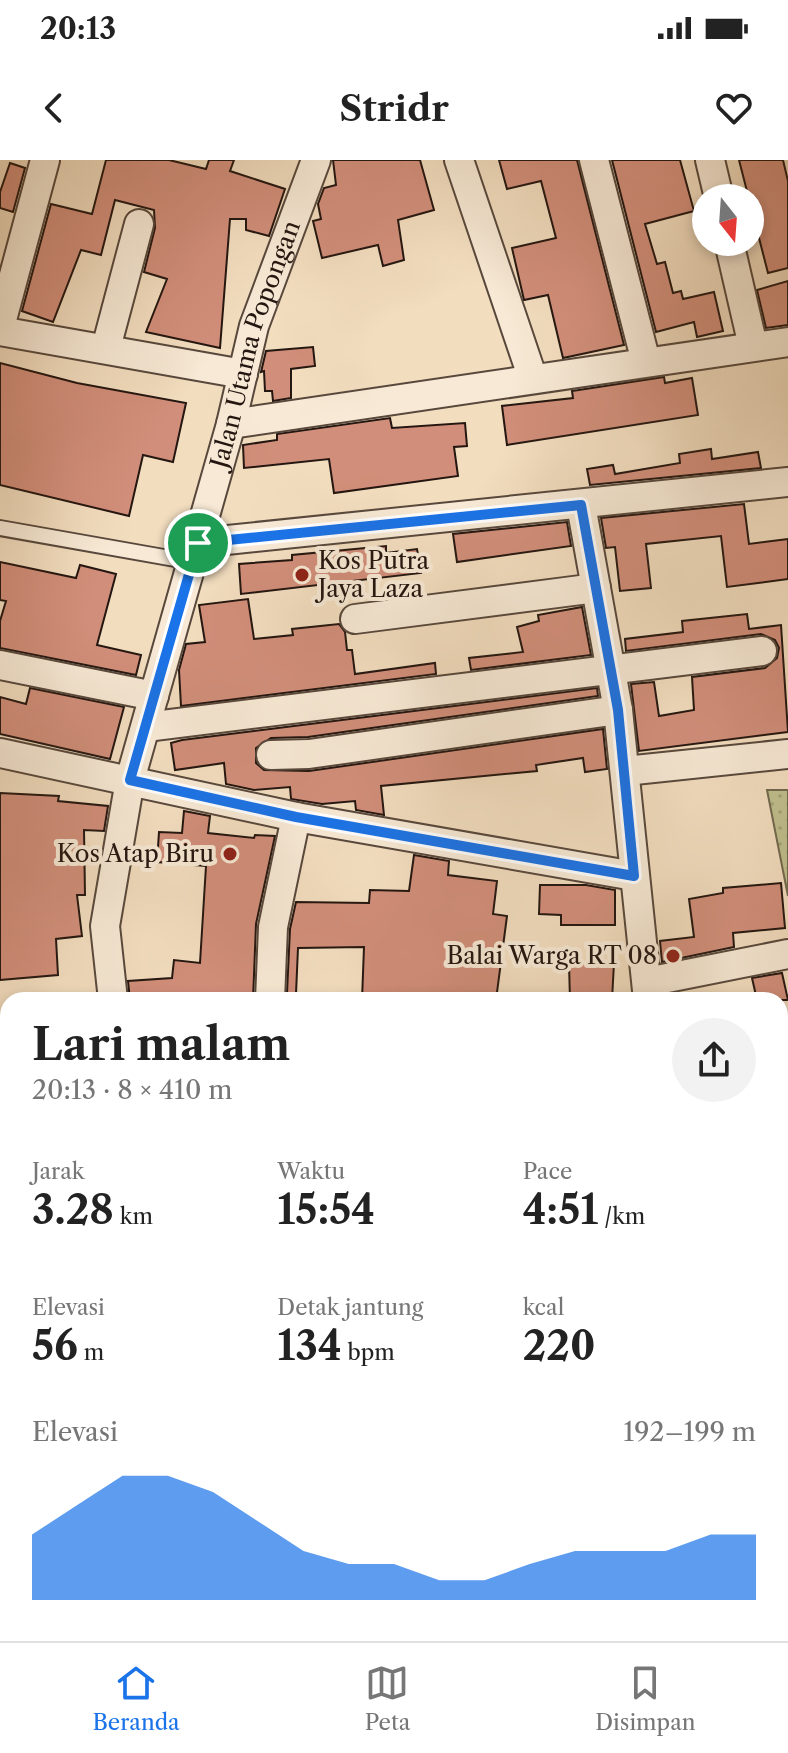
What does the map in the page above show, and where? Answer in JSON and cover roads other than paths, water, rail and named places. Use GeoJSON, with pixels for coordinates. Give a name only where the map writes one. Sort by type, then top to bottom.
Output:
{"type":"FeatureCollection","features":[{"type":"Feature","properties":{"kind":"street"},"geometry":{"type":"LineString","coordinates":[[45,160],[0,329],[243,374]]}},
{"type":"Feature","properties":{"kind":"street","name":"Jalan Utama Popongan"},"geometry":{"type":"LineString","coordinates":[[112,992],[105,926],[130,780],[231,424],[254,326],[316,160]]}},
{"type":"Feature","properties":{"kind":"street"},"geometry":{"type":"LineString","coordinates":[[459,160],[533,379]]}},
{"type":"Feature","properties":{"kind":"street"},"geometry":{"type":"LineString","coordinates":[[594,160],[646,362]]}},
{"type":"Feature","properties":{"kind":"street"},"geometry":{"type":"LineString","coordinates":[[710,160],[716,184]]}},
{"type":"Feature","properties":{"kind":"street"},"geometry":{"type":"LineString","coordinates":[[106,348],[139,224]]}},
{"type":"Feature","properties":{"kind":"street"},"geometry":{"type":"LineString","coordinates":[[732,256],[753,346]]}},
{"type":"Feature","properties":{"kind":"street"},"geometry":{"type":"LineString","coordinates":[[231,424],[788,342]]}},
{"type":"Feature","properties":{"kind":"street"},"geometry":{"type":"LineString","coordinates":[[195,552],[788,482]]}},
{"type":"Feature","properties":{"kind":"street"},"geometry":{"type":"LineString","coordinates":[[581,505],[618,710],[648,991],[788,954]]}},
{"type":"Feature","properties":{"kind":"street"},"geometry":{"type":"LineString","coordinates":[[355,619],[596,588]]}},
{"type":"Feature","properties":{"kind":"street"},"geometry":{"type":"LineString","coordinates":[[146,727],[762,651]]}},
{"type":"Feature","properties":{"kind":"street"},"geometry":{"type":"LineString","coordinates":[[0,665],[154,696]]}},
{"type":"Feature","properties":{"kind":"street"},"geometry":{"type":"LineString","coordinates":[[271,755],[309,754],[618,710]]}},
{"type":"Feature","properties":{"kind":"street"},"geometry":{"type":"LineString","coordinates":[[0,753],[296,817],[634,876]]}},
{"type":"Feature","properties":{"kind":"street"},"geometry":{"type":"LineString","coordinates":[[625,771],[788,754]]}},
{"type":"Feature","properties":{"kind":"street"},"geometry":{"type":"LineString","coordinates":[[270,992],[273,927],[296,817]]}},
{"type":"Feature","properties":{"kind":"lane"},"geometry":{"type":"LineString","coordinates":[[0,528],[195,552]]}},
{"type":"Feature","properties":{"kind":"place","name":"Kos Putra Jaya Laza"},"geometry":{"type":"Point","coordinates":[302,575]}},
{"type":"Feature","properties":{"kind":"place","name":"Kos Atap Biru"},"geometry":{"type":"Point","coordinates":[230,854]}},
{"type":"Feature","properties":{"kind":"place","name":"Balai Warga RT 08"},"geometry":{"type":"Point","coordinates":[673,956]}}]}
